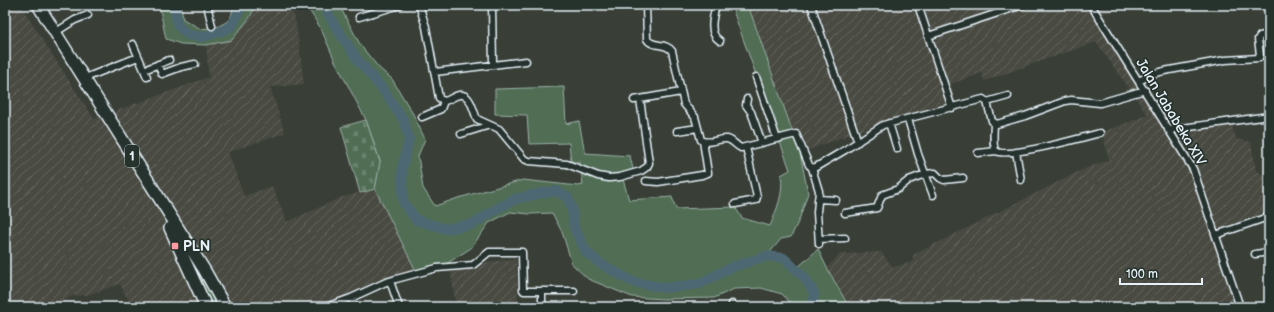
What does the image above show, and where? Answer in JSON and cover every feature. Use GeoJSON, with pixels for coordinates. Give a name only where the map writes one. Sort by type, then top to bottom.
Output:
{"type":"FeatureCollection","features":[{"type":"Feature","properties":{"kind":"highway","name":"1"},"geometry":{"type":"LineString","coordinates":[[30,5],[205,271],[225,307]]}},
{"type":"Feature","properties":{"kind":"highway","name":"1"},"geometry":{"type":"LineString","coordinates":[[38,5],[85,78],[111,127],[171,229],[206,307]]}},
{"type":"Feature","properties":{"kind":"street"},"geometry":{"type":"LineString","coordinates":[[207,5],[212,26]]}},
{"type":"Feature","properties":{"kind":"street"},"geometry":{"type":"LineString","coordinates":[[359,17],[400,5]]}},
{"type":"Feature","properties":{"kind":"street"},"geometry":{"type":"LineString","coordinates":[[419,5],[426,27],[438,95],[440,100],[444,101]]}},
{"type":"Feature","properties":{"kind":"street"},"geometry":{"type":"LineString","coordinates":[[492,5],[493,65]]}},
{"type":"Feature","properties":{"kind":"street"},"geometry":{"type":"LineString","coordinates":[[646,5],[647,39],[651,43],[666,46],[671,49],[674,55],[684,104],[693,114],[698,128],[708,173],[658,182],[646,181]]}},
{"type":"Feature","properties":{"kind":"street"},"geometry":{"type":"LineString","coordinates":[[716,5],[713,33],[715,38],[720,41]]}},
{"type":"Feature","properties":{"kind":"street"},"geometry":{"type":"LineString","coordinates":[[811,5],[858,142]]}},
{"type":"Feature","properties":{"kind":"street"},"geometry":{"type":"LineString","coordinates":[[918,5],[952,108]]}},
{"type":"Feature","properties":{"kind":"street"},"geometry":{"type":"LineString","coordinates":[[928,36],[1022,5]]}},
{"type":"Feature","properties":{"kind":"street","name":"Jalan Jababeka XIV"},"geometry":{"type":"LineString","coordinates":[[1090,5],[1145,90],[1196,174],[1240,307]]}},
{"type":"Feature","properties":{"kind":"street"},"geometry":{"type":"LineString","coordinates":[[56,32],[75,20],[88,15]]}},
{"type":"Feature","properties":{"kind":"street"},"geometry":{"type":"LineString","coordinates":[[1139,81],[1152,74],[1164,71],[1225,60],[1259,58],[1258,39],[1260,36],[1269,34]]}},
{"type":"Feature","properties":{"kind":"street"},"geometry":{"type":"LineString","coordinates":[[133,44],[147,77]]}},
{"type":"Feature","properties":{"kind":"street"},"geometry":{"type":"LineString","coordinates":[[85,78],[138,57]]}},
{"type":"Feature","properties":{"kind":"street"},"geometry":{"type":"LineString","coordinates":[[144,70],[169,60]]}},
{"type":"Feature","properties":{"kind":"street"},"geometry":{"type":"LineString","coordinates":[[435,72],[526,61]]}},
{"type":"Feature","properties":{"kind":"street"},"geometry":{"type":"LineString","coordinates":[[158,64],[162,74],[195,64]]}},
{"type":"Feature","properties":{"kind":"street"},"geometry":{"type":"LineString","coordinates":[[756,77],[778,139]]}},
{"type":"Feature","properties":{"kind":"street"},"geometry":{"type":"LineString","coordinates":[[994,123],[997,124],[1025,116],[1065,101],[1071,100],[1100,103],[1145,90]]}},
{"type":"Feature","properties":{"kind":"street"},"geometry":{"type":"LineString","coordinates":[[444,101],[460,95],[467,97],[477,119],[499,129],[504,133],[524,159],[529,161],[567,164],[598,176],[609,178],[620,177],[641,171],[648,166],[649,163],[637,99],[681,92]]}},
{"type":"Feature","properties":{"kind":"street"},"geometry":{"type":"LineString","coordinates":[[812,168],[858,142],[883,125],[983,100],[987,102],[1008,96]]}},
{"type":"Feature","properties":{"kind":"street"},"geometry":{"type":"LineString","coordinates":[[747,99],[746,105],[751,112],[762,143]]}},
{"type":"Feature","properties":{"kind":"street"},"geometry":{"type":"LineString","coordinates":[[422,118],[441,110],[444,101]]}},
{"type":"Feature","properties":{"kind":"street"},"geometry":{"type":"LineString","coordinates":[[987,102],[991,119],[994,123],[994,145],[996,151]]}},
{"type":"Feature","properties":{"kind":"street"},"geometry":{"type":"LineString","coordinates":[[1168,130],[1269,116]]}},
{"type":"Feature","properties":{"kind":"street"},"geometry":{"type":"LineString","coordinates":[[908,119],[933,195]]}},
{"type":"Feature","properties":{"kind":"street"},"geometry":{"type":"LineString","coordinates":[[889,123],[897,149]]}},
{"type":"Feature","properties":{"kind":"street"},"geometry":{"type":"LineString","coordinates":[[461,134],[490,125]]}},
{"type":"Feature","properties":{"kind":"street"},"geometry":{"type":"LineString","coordinates":[[677,131],[698,128]]}},
{"type":"Feature","properties":{"kind":"street"},"geometry":{"type":"LineString","coordinates":[[978,153],[996,151],[1016,152],[1100,133]]}},
{"type":"Feature","properties":{"kind":"street"},"geometry":{"type":"LineString","coordinates":[[702,141],[707,142],[728,139],[739,148],[778,139],[792,134],[797,135],[809,165],[812,168],[819,191],[817,212],[819,241],[845,238]]}},
{"type":"Feature","properties":{"kind":"street"},"geometry":{"type":"LineString","coordinates":[[735,204],[756,200],[757,197],[746,147]]}},
{"type":"Feature","properties":{"kind":"street"},"geometry":{"type":"LineString","coordinates":[[1016,152],[1022,180]]}},
{"type":"Feature","properties":{"kind":"street"},"geometry":{"type":"LineString","coordinates":[[845,213],[877,208],[882,195],[896,190],[906,182],[926,174],[935,173],[942,180],[963,178]]}},
{"type":"Feature","properties":{"kind":"street"},"geometry":{"type":"LineString","coordinates":[[818,199],[836,200]]}},
{"type":"Feature","properties":{"kind":"street"},"geometry":{"type":"LineString","coordinates":[[1216,235],[1265,218],[1269,214]]}},
{"type":"Feature","properties":{"kind":"street"},"geometry":{"type":"LineString","coordinates":[[326,307],[390,281],[437,268],[473,265],[489,252],[521,251],[523,290],[526,292],[574,291]]}},
{"type":"Feature","properties":{"kind":"street"},"geometry":{"type":"LineString","coordinates":[[1255,254],[1269,252]]}},
{"type":"Feature","properties":{"kind":"street"},"geometry":{"type":"LineString","coordinates":[[390,281],[399,307]]}},
{"type":"Feature","properties":{"kind":"street"},"geometry":{"type":"LineString","coordinates":[[542,292],[542,307]]}},
{"type":"Feature","properties":{"kind":"street"},"geometry":{"type":"LineString","coordinates":[[351,298],[355,307]]}},
{"type":"Feature","properties":{"kind":"shaded area"},"geometry":{"type":"Polygon","coordinates":[[[5,5],[20,5],[94,119],[209,77],[206,45],[232,40],[250,17],[256,5],[290,5],[295,19],[304,84],[270,87],[285,133],[228,152],[244,196],[272,186],[287,222],[342,197],[375,189],[417,273],[393,280],[379,280],[348,298],[323,307],[231,307],[220,290],[183,307],[132,307],[120,284],[87,295],[72,296],[52,307],[5,307],[5,5]]]}},
{"type":"Feature","properties":{"kind":"shaded area"},"geometry":{"type":"Polygon","coordinates":[[[748,5],[1126,5],[1102,14],[1175,132],[1231,123],[1236,139],[1251,142],[1256,171],[1266,175],[1268,214],[1220,232],[1245,307],[849,307],[827,268],[840,254],[881,252],[893,267],[913,262],[913,255],[1084,169],[1109,160],[1102,132],[1148,115],[1096,42],[984,81],[982,73],[951,84],[956,104],[889,120],[800,153],[748,5]]]}},
{"type":"Feature","properties":{"kind":"shaded area"},"geometry":{"type":"Polygon","coordinates":[[[516,259],[518,307],[456,307],[450,266],[516,259]]]}},
{"type":"Feature","properties":{"kind":"green space"},"geometry":{"type":"Polygon","coordinates":[[[159,5],[181,5],[183,19],[201,29],[217,27],[230,20],[234,5],[256,5],[250,17],[232,40],[206,45],[181,44],[166,39],[159,5]]]}},
{"type":"Feature","properties":{"kind":"green space"},"geometry":{"type":"Polygon","coordinates":[[[306,5],[339,5],[361,46],[379,68],[392,79],[413,114],[425,139],[418,156],[423,188],[435,206],[523,180],[578,186],[583,185],[580,162],[571,162],[569,143],[529,144],[527,115],[495,114],[495,89],[564,87],[566,124],[579,121],[585,153],[630,156],[633,169],[622,176],[629,200],[672,197],[676,209],[735,207],[742,218],[770,226],[781,195],[781,175],[790,170],[731,5],[748,5],[800,153],[808,193],[799,220],[791,237],[781,239],[767,256],[784,258],[796,269],[818,249],[849,307],[794,307],[782,294],[761,288],[734,289],[714,298],[663,299],[632,297],[588,279],[572,264],[562,232],[552,213],[530,214],[510,212],[489,223],[471,248],[440,268],[417,273],[375,189],[380,161],[366,120],[335,61],[321,29],[306,5]]]}},
{"type":"Feature","properties":{"kind":"green space"},"geometry":{"type":"Polygon","coordinates":[[[366,120],[380,162],[375,189],[360,193],[341,127],[366,120]]]}},
{"type":"Feature","properties":{"kind":"green space"},"geometry":{"type":"Polygon","coordinates":[[[113,125],[225,307],[206,307],[168,224],[108,128],[113,125]]]}},
{"type":"Feature","properties":{"kind":"waterway"},"geometry":{"type":"LineString","coordinates":[[174,5],[177,24],[179,27],[188,35],[202,37],[232,26],[242,5]]}},
{"type":"Feature","properties":{"kind":"waterway"},"geometry":{"type":"LineString","coordinates":[[323,5],[357,59],[384,91],[404,121],[409,139],[402,168],[403,202],[416,220],[446,229],[473,224],[515,199],[557,191],[568,198],[572,210],[574,228],[586,252],[601,264],[633,282],[666,288],[699,284],[732,267],[767,256],[784,258],[805,278],[814,293],[813,307]]}},
{"type":"Feature","properties":{"kind":"place","name":"PLN"},"geometry":{"type":"Point","coordinates":[175,246]}}]}
